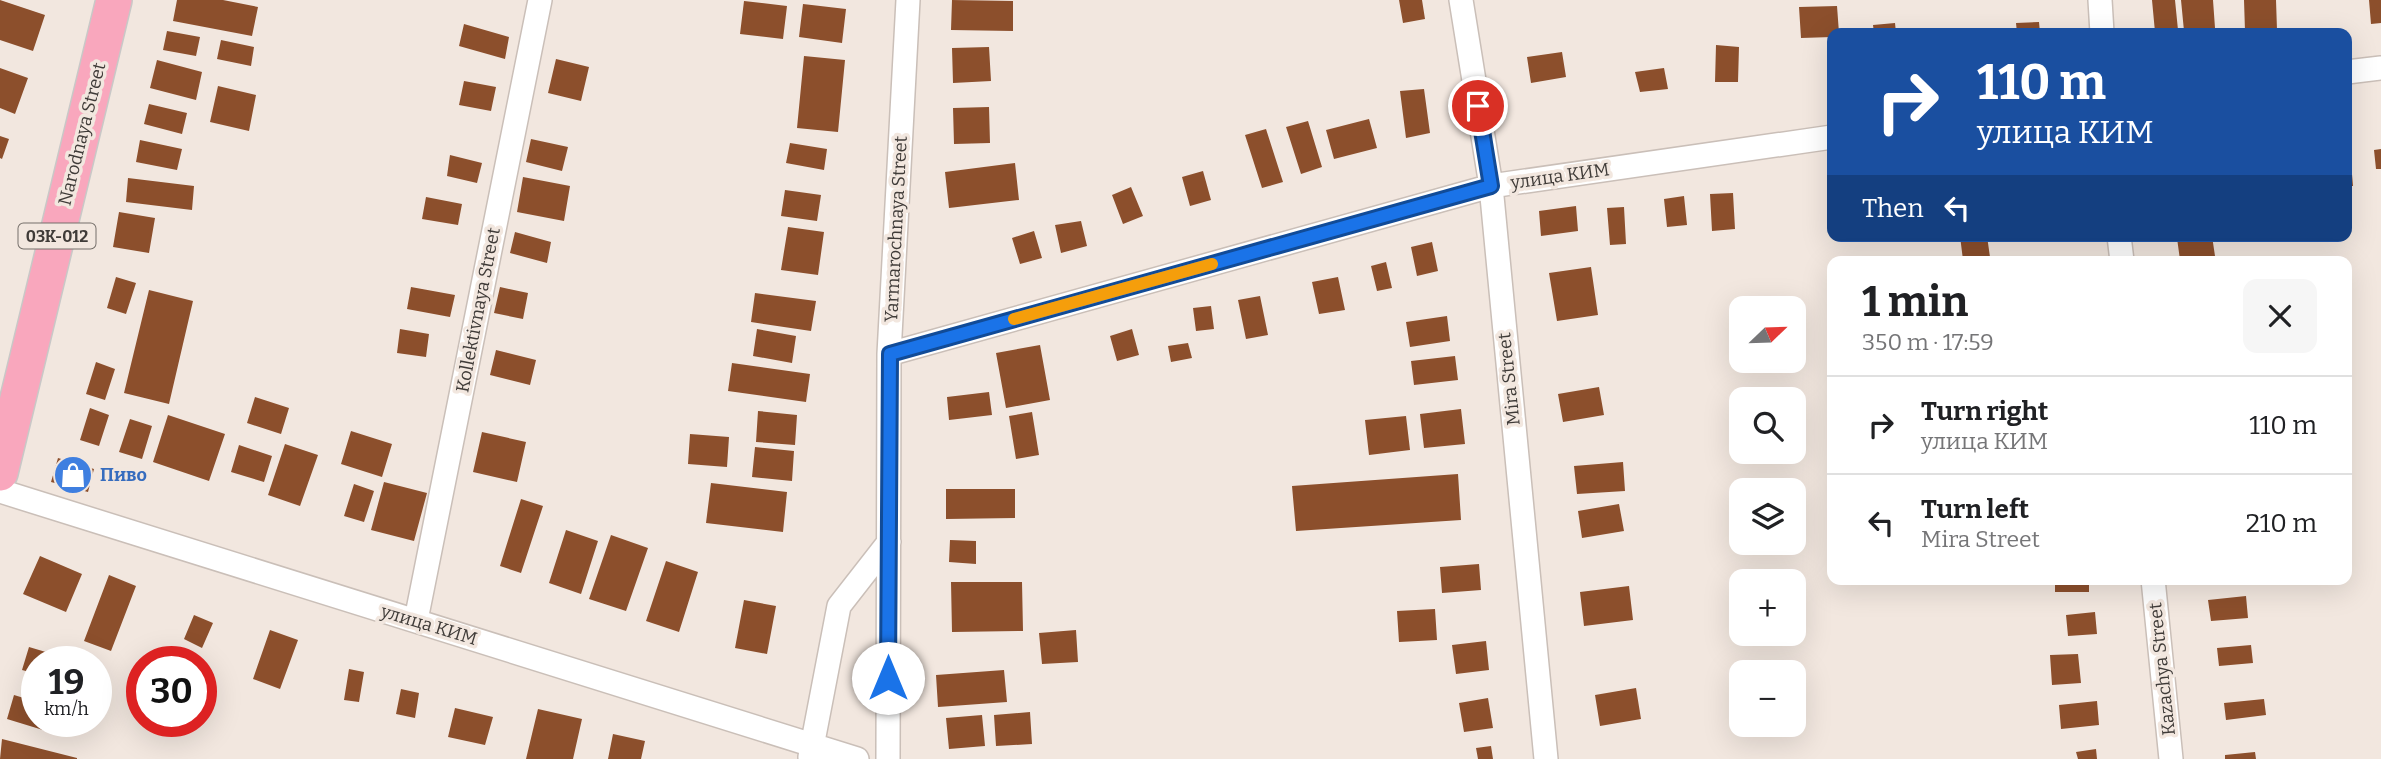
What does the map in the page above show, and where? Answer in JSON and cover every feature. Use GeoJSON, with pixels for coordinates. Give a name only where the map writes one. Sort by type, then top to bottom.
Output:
{"type":"FeatureCollection","features":[{"type":"Feature","properties":{"kind":"main road","name":"Narodnaya Street"},"geometry":{"type":"LineString","coordinates":[[0,473],[114,0]]}},
{"type":"Feature","properties":{"kind":"street","name":"Kollektivnaya Street"},"geometry":{"type":"LineString","coordinates":[[416,621],[540,0]]}},
{"type":"Feature","properties":{"kind":"street","name":"Yarmarochnaya Street"},"geometry":{"type":"LineString","coordinates":[[888,759],[890,354],[908,0]]}},
{"type":"Feature","properties":{"kind":"street","name":"Mira Street"},"geometry":{"type":"LineString","coordinates":[[1461,0],[1491,186],[1546,759]]}},
{"type":"Feature","properties":{"kind":"street"},"geometry":{"type":"LineString","coordinates":[[2100,0],[2102,28]]}},
{"type":"Feature","properties":{"kind":"street"},"geometry":{"type":"LineString","coordinates":[[2352,71],[2381,68]]}},
{"type":"Feature","properties":{"kind":"street","name":"улица КИМ"},"geometry":{"type":"LineString","coordinates":[[890,354],[1491,186],[1827,138]]}},
{"type":"Feature","properties":{"kind":"street","name":"улица КИМ"},"geometry":{"type":"LineString","coordinates":[[0,491],[416,621],[811,752],[857,759]]}},
{"type":"Feature","properties":{"kind":"street"},"geometry":{"type":"LineString","coordinates":[[811,752],[839,606],[889,542]]}},
{"type":"Feature","properties":{"kind":"street","name":"Kazachya Street"},"geometry":{"type":"LineString","coordinates":[[2154,585],[2171,759]]}},
{"type":"Feature","properties":{"kind":"building"},"geometry":{"type":"Polygon","coordinates":[[[0,0],[45,15],[33,51],[0,40],[0,0]]]}},
{"type":"Feature","properties":{"kind":"building"},"geometry":{"type":"Polygon","coordinates":[[[177,0],[223,0],[258,7],[252,36],[173,21],[177,0]]]}},
{"type":"Feature","properties":{"kind":"building"},"geometry":{"type":"Polygon","coordinates":[[[952,0],[1013,1],[1013,31],[951,30],[952,0]]]}},
{"type":"Feature","properties":{"kind":"building"},"geometry":{"type":"Polygon","coordinates":[[[1399,0],[1422,0],[1425,19],[1403,23],[1399,0]]]}},
{"type":"Feature","properties":{"kind":"building"},"geometry":{"type":"Polygon","coordinates":[[[2152,0],[2175,0],[2178,28],[2155,28],[2152,0]]]}},
{"type":"Feature","properties":{"kind":"building"},"geometry":{"type":"Polygon","coordinates":[[[2181,0],[2213,0],[2215,28],[2184,28],[2181,0]]]}},
{"type":"Feature","properties":{"kind":"building"},"geometry":{"type":"Polygon","coordinates":[[[2244,0],[2276,0],[2277,28],[2245,28],[2244,0]]]}},
{"type":"Feature","properties":{"kind":"building"},"geometry":{"type":"Polygon","coordinates":[[[2369,0],[2381,0],[2381,23],[2371,24],[2369,0]]]}},
{"type":"Feature","properties":{"kind":"building"},"geometry":{"type":"Polygon","coordinates":[[[744,1],[787,6],[783,39],[740,34],[744,1]]]}},
{"type":"Feature","properties":{"kind":"building"},"geometry":{"type":"Polygon","coordinates":[[[803,4],[846,9],[842,43],[799,37],[803,4]]]}},
{"type":"Feature","properties":{"kind":"building"},"geometry":{"type":"Polygon","coordinates":[[[1837,6],[1839,28],[1827,28],[1827,37],[1801,38],[1799,7],[1837,6]]]}},
{"type":"Feature","properties":{"kind":"building"},"geometry":{"type":"Polygon","coordinates":[[[2039,22],[2040,28],[2016,28],[2016,23],[2039,22]]]}},
{"type":"Feature","properties":{"kind":"building"},"geometry":{"type":"Polygon","coordinates":[[[1895,23],[1896,28],[1873,28],[1873,25],[1895,23]]]}},
{"type":"Feature","properties":{"kind":"building"},"geometry":{"type":"Polygon","coordinates":[[[464,24],[509,37],[505,59],[459,46],[464,24]]]}},
{"type":"Feature","properties":{"kind":"building"},"geometry":{"type":"Polygon","coordinates":[[[167,31],[200,37],[196,56],[163,50],[167,31]]]}},
{"type":"Feature","properties":{"kind":"building"},"geometry":{"type":"Polygon","coordinates":[[[221,40],[254,47],[251,66],[217,59],[221,40]]]}},
{"type":"Feature","properties":{"kind":"building"},"geometry":{"type":"Polygon","coordinates":[[[1716,45],[1739,47],[1738,82],[1715,82],[1716,45]]]}},
{"type":"Feature","properties":{"kind":"building"},"geometry":{"type":"Polygon","coordinates":[[[989,47],[991,81],[953,83],[952,48],[989,47]]]}},
{"type":"Feature","properties":{"kind":"building"},"geometry":{"type":"Polygon","coordinates":[[[1562,52],[1566,77],[1531,83],[1527,57],[1562,52]]]}},
{"type":"Feature","properties":{"kind":"building"},"geometry":{"type":"Polygon","coordinates":[[[804,56],[845,60],[838,132],[797,128],[804,56]]]}},
{"type":"Feature","properties":{"kind":"building"},"geometry":{"type":"Polygon","coordinates":[[[556,59],[589,67],[581,101],[548,93],[556,59]]]}},
{"type":"Feature","properties":{"kind":"building"},"geometry":{"type":"Polygon","coordinates":[[[157,60],[202,72],[196,100],[150,88],[157,60]]]}},
{"type":"Feature","properties":{"kind":"building"},"geometry":{"type":"Polygon","coordinates":[[[0,68],[28,78],[15,114],[0,108],[0,68]]]}},
{"type":"Feature","properties":{"kind":"building"},"geometry":{"type":"Polygon","coordinates":[[[1664,68],[1668,89],[1640,92],[1635,72],[1664,68]]]}},
{"type":"Feature","properties":{"kind":"building"},"geometry":{"type":"Polygon","coordinates":[[[464,81],[496,87],[491,111],[459,105],[464,81]]]}},
{"type":"Feature","properties":{"kind":"building"},"geometry":{"type":"Polygon","coordinates":[[[218,86],[256,95],[249,131],[210,122],[218,86]]]}},
{"type":"Feature","properties":{"kind":"building"},"geometry":{"type":"Polygon","coordinates":[[[1424,89],[1430,133],[1406,138],[1400,91],[1424,89]]]}},
{"type":"Feature","properties":{"kind":"building"},"geometry":{"type":"Polygon","coordinates":[[[149,104],[187,113],[182,134],[144,124],[149,104]]]}},
{"type":"Feature","properties":{"kind":"building"},"geometry":{"type":"Polygon","coordinates":[[[989,107],[990,143],[954,144],[953,108],[989,107]]]}},
{"type":"Feature","properties":{"kind":"building"},"geometry":{"type":"Polygon","coordinates":[[[1369,119],[1377,148],[1334,159],[1326,130],[1369,119]]]}},
{"type":"Feature","properties":{"kind":"building"},"geometry":{"type":"Polygon","coordinates":[[[1308,121],[1322,167],[1301,174],[1286,127],[1308,121]]]}},
{"type":"Feature","properties":{"kind":"building"},"geometry":{"type":"Polygon","coordinates":[[[1266,129],[1283,182],[1262,188],[1245,135],[1266,129]]]}},
{"type":"Feature","properties":{"kind":"building"},"geometry":{"type":"Polygon","coordinates":[[[0,136],[9,139],[2,159],[0,158],[0,136]]]}},
{"type":"Feature","properties":{"kind":"building"},"geometry":{"type":"Polygon","coordinates":[[[531,139],[568,147],[562,171],[526,162],[531,139]]]}},
{"type":"Feature","properties":{"kind":"building"},"geometry":{"type":"Polygon","coordinates":[[[140,140],[182,149],[177,170],[136,162],[140,140]]]}},
{"type":"Feature","properties":{"kind":"building"},"geometry":{"type":"Polygon","coordinates":[[[790,143],[827,149],[824,170],[786,163],[790,143]]]}},
{"type":"Feature","properties":{"kind":"building"},"geometry":{"type":"Polygon","coordinates":[[[2381,149],[2381,169],[2376,169],[2374,150],[2381,149]]]}},
{"type":"Feature","properties":{"kind":"building"},"geometry":{"type":"Polygon","coordinates":[[[450,155],[482,163],[477,183],[447,176],[450,155]]]}},
{"type":"Feature","properties":{"kind":"building"},"geometry":{"type":"Polygon","coordinates":[[[1015,163],[1019,200],[949,208],[945,172],[1015,163]]]}},
{"type":"Feature","properties":{"kind":"building"},"geometry":{"type":"Polygon","coordinates":[[[1203,171],[1211,200],[1190,206],[1182,177],[1203,171]]]}},
{"type":"Feature","properties":{"kind":"building"},"geometry":{"type":"Polygon","coordinates":[[[523,177],[570,186],[564,221],[517,212],[523,177]]]}},
{"type":"Feature","properties":{"kind":"building"},"geometry":{"type":"Polygon","coordinates":[[[128,178],[194,186],[192,210],[126,202],[128,178]]]}},
{"type":"Feature","properties":{"kind":"building"},"geometry":{"type":"Polygon","coordinates":[[[1131,187],[1143,216],[1123,224],[1112,195],[1131,187]]]}},
{"type":"Feature","properties":{"kind":"building"},"geometry":{"type":"Polygon","coordinates":[[[785,190],[821,195],[817,221],[781,216],[785,190]]]}},
{"type":"Feature","properties":{"kind":"building"},"geometry":{"type":"Polygon","coordinates":[[[1733,193],[1735,229],[1712,231],[1710,194],[1733,193]]]}},
{"type":"Feature","properties":{"kind":"building"},"geometry":{"type":"Polygon","coordinates":[[[1684,196],[1687,225],[1667,227],[1664,199],[1684,196]]]}},
{"type":"Feature","properties":{"kind":"building"},"geometry":{"type":"Polygon","coordinates":[[[426,197],[462,204],[458,225],[422,219],[426,197]]]}},
{"type":"Feature","properties":{"kind":"building"},"geometry":{"type":"Polygon","coordinates":[[[1576,206],[1578,231],[1541,236],[1539,211],[1576,206]]]}},
{"type":"Feature","properties":{"kind":"building"},"geometry":{"type":"Polygon","coordinates":[[[1624,207],[1626,244],[1610,245],[1607,208],[1624,207]]]}},
{"type":"Feature","properties":{"kind":"building"},"geometry":{"type":"Polygon","coordinates":[[[119,212],[155,218],[149,253],[113,247],[119,212]]]}},
{"type":"Feature","properties":{"kind":"building"},"geometry":{"type":"Polygon","coordinates":[[[1081,221],[1087,246],[1061,253],[1055,225],[1081,221]]]}},
{"type":"Feature","properties":{"kind":"building"},"geometry":{"type":"Polygon","coordinates":[[[788,227],[824,232],[818,275],[781,270],[788,227]]]}},
{"type":"Feature","properties":{"kind":"building"},"geometry":{"type":"Polygon","coordinates":[[[1034,231],[1042,258],[1020,264],[1012,238],[1034,231]]]}},
{"type":"Feature","properties":{"kind":"building"},"geometry":{"type":"Polygon","coordinates":[[[515,232],[551,242],[547,263],[510,253],[515,232]]]}},
{"type":"Feature","properties":{"kind":"building"},"geometry":{"type":"Polygon","coordinates":[[[1432,242],[1438,271],[1417,276],[1411,247],[1432,242]]]}},
{"type":"Feature","properties":{"kind":"building"},"geometry":{"type":"Polygon","coordinates":[[[1961,242],[1988,242],[1990,256],[1962,256],[1961,242]]]}},
{"type":"Feature","properties":{"kind":"building"},"geometry":{"type":"Polygon","coordinates":[[[2178,242],[2213,242],[2215,256],[2179,256],[2178,242]]]}},
{"type":"Feature","properties":{"kind":"building"},"geometry":{"type":"Polygon","coordinates":[[[1386,262],[1392,288],[1377,291],[1371,266],[1386,262]]]}},
{"type":"Feature","properties":{"kind":"building"},"geometry":{"type":"Polygon","coordinates":[[[1591,267],[1598,315],[1557,321],[1549,273],[1591,267]]]}},
{"type":"Feature","properties":{"kind":"building"},"geometry":{"type":"Polygon","coordinates":[[[116,277],[136,283],[126,314],[107,308],[116,277]]]}},
{"type":"Feature","properties":{"kind":"building"},"geometry":{"type":"Polygon","coordinates":[[[1338,277],[1345,310],[1319,314],[1312,282],[1338,277]]]}},
{"type":"Feature","properties":{"kind":"building"},"geometry":{"type":"Polygon","coordinates":[[[411,287],[455,295],[450,317],[407,309],[411,287]]]}},
{"type":"Feature","properties":{"kind":"building"},"geometry":{"type":"Polygon","coordinates":[[[500,287],[528,293],[523,319],[494,313],[500,287]]]}},
{"type":"Feature","properties":{"kind":"building"},"geometry":{"type":"Polygon","coordinates":[[[149,290],[193,301],[169,404],[124,393],[149,290]]]}},
{"type":"Feature","properties":{"kind":"building"},"geometry":{"type":"Polygon","coordinates":[[[755,293],[816,301],[811,331],[751,322],[755,293]]]}},
{"type":"Feature","properties":{"kind":"building"},"geometry":{"type":"Polygon","coordinates":[[[1260,296],[1268,335],[1246,339],[1238,300],[1260,296]]]}},
{"type":"Feature","properties":{"kind":"building"},"geometry":{"type":"Polygon","coordinates":[[[1211,306],[1214,329],[1196,331],[1193,308],[1211,306]]]}},
{"type":"Feature","properties":{"kind":"building"},"geometry":{"type":"Polygon","coordinates":[[[1447,316],[1450,341],[1410,347],[1406,322],[1447,316]]]}},
{"type":"Feature","properties":{"kind":"building"},"geometry":{"type":"Polygon","coordinates":[[[400,329],[429,334],[426,357],[397,353],[400,329]]]}},
{"type":"Feature","properties":{"kind":"building"},"geometry":{"type":"Polygon","coordinates":[[[757,329],[796,336],[792,363],[753,356],[757,329]]]}},
{"type":"Feature","properties":{"kind":"building"},"geometry":{"type":"Polygon","coordinates":[[[1132,329],[1139,355],[1117,361],[1110,336],[1132,329]]]}},
{"type":"Feature","properties":{"kind":"building"},"geometry":{"type":"Polygon","coordinates":[[[1188,343],[1192,358],[1171,362],[1168,346],[1188,343]]]}},
{"type":"Feature","properties":{"kind":"building"},"geometry":{"type":"Polygon","coordinates":[[[1040,345],[1050,400],[1006,408],[996,353],[1040,345]]]}},
{"type":"Feature","properties":{"kind":"building"},"geometry":{"type":"Polygon","coordinates":[[[496,350],[536,360],[530,385],[490,375],[496,350]]]}},
{"type":"Feature","properties":{"kind":"building"},"geometry":{"type":"Polygon","coordinates":[[[1455,356],[1458,380],[1414,385],[1411,361],[1455,356]]]}},
{"type":"Feature","properties":{"kind":"building"},"geometry":{"type":"Polygon","coordinates":[[[96,362],[115,369],[105,400],[86,394],[96,362]]]}},
{"type":"Feature","properties":{"kind":"building"},"geometry":{"type":"Polygon","coordinates":[[[732,363],[810,374],[806,402],[728,391],[732,363]]]}},
{"type":"Feature","properties":{"kind":"building"},"geometry":{"type":"Polygon","coordinates":[[[1599,387],[1604,415],[1563,422],[1558,394],[1599,387]]]}},
{"type":"Feature","properties":{"kind":"building"},"geometry":{"type":"Polygon","coordinates":[[[989,392],[992,415],[949,420],[947,397],[989,392]]]}},
{"type":"Feature","properties":{"kind":"building"},"geometry":{"type":"Polygon","coordinates":[[[255,397],[289,408],[281,434],[247,423],[255,397]]]}},
{"type":"Feature","properties":{"kind":"building"},"geometry":{"type":"Polygon","coordinates":[[[90,408],[109,415],[99,446],[80,440],[90,408]]]}},
{"type":"Feature","properties":{"kind":"building"},"geometry":{"type":"Polygon","coordinates":[[[1461,409],[1465,444],[1424,448],[1420,414],[1461,409]]]}},
{"type":"Feature","properties":{"kind":"building"},"geometry":{"type":"Polygon","coordinates":[[[758,411],[797,415],[795,445],[756,442],[758,411]]]}},
{"type":"Feature","properties":{"kind":"building"},"geometry":{"type":"Polygon","coordinates":[[[1032,412],[1039,455],[1016,459],[1009,416],[1032,412]]]}},
{"type":"Feature","properties":{"kind":"building"},"geometry":{"type":"Polygon","coordinates":[[[168,415],[225,434],[209,481],[153,462],[168,415]]]}},
{"type":"Feature","properties":{"kind":"building"},"geometry":{"type":"Polygon","coordinates":[[[1406,416],[1410,450],[1369,455],[1365,420],[1406,416]]]}},
{"type":"Feature","properties":{"kind":"building"},"geometry":{"type":"Polygon","coordinates":[[[130,419],[152,426],[142,459],[119,452],[130,419]]]}},
{"type":"Feature","properties":{"kind":"building"},"geometry":{"type":"Polygon","coordinates":[[[351,431],[392,444],[382,477],[341,464],[351,431]]]}},
{"type":"Feature","properties":{"kind":"building"},"geometry":{"type":"Polygon","coordinates":[[[482,432],[526,442],[517,482],[473,472],[482,432]]]}},
{"type":"Feature","properties":{"kind":"building"},"geometry":{"type":"Polygon","coordinates":[[[690,434],[729,437],[727,467],[688,464],[690,434]]]}},
{"type":"Feature","properties":{"kind":"building"},"geometry":{"type":"Polygon","coordinates":[[[285,444],[318,455],[300,506],[268,495],[285,444]]]}},
{"type":"Feature","properties":{"kind":"building"},"geometry":{"type":"Polygon","coordinates":[[[239,445],[272,456],[264,482],[231,472],[239,445]]]}},
{"type":"Feature","properties":{"kind":"building"},"geometry":{"type":"Polygon","coordinates":[[[755,447],[794,451],[792,481],[752,477],[755,447]]]}},
{"type":"Feature","properties":{"kind":"building","name":"Пиво"},"geometry":{"type":"Polygon","coordinates":[[[58,458],[94,469],[88,492],[51,482],[58,458]]]}},
{"type":"Feature","properties":{"kind":"building"},"geometry":{"type":"Polygon","coordinates":[[[1623,462],[1625,491],[1577,494],[1574,466],[1623,462]]]}},
{"type":"Feature","properties":{"kind":"building"},"geometry":{"type":"Polygon","coordinates":[[[1458,474],[1461,520],[1296,531],[1292,486],[1458,474]]]}},
{"type":"Feature","properties":{"kind":"building"},"geometry":{"type":"Polygon","coordinates":[[[384,482],[427,493],[414,541],[371,530],[384,482]]]}},
{"type":"Feature","properties":{"kind":"building"},"geometry":{"type":"Polygon","coordinates":[[[711,483],[787,492],[783,532],[706,523],[711,483]]]}},
{"type":"Feature","properties":{"kind":"building"},"geometry":{"type":"Polygon","coordinates":[[[354,484],[374,491],[364,522],[344,516],[354,484]]]}},
{"type":"Feature","properties":{"kind":"building"},"geometry":{"type":"Polygon","coordinates":[[[946,489],[1015,489],[1015,518],[946,519],[946,489]]]}},
{"type":"Feature","properties":{"kind":"building"},"geometry":{"type":"Polygon","coordinates":[[[521,499],[543,506],[521,573],[500,566],[521,499]]]}},
{"type":"Feature","properties":{"kind":"building"},"geometry":{"type":"Polygon","coordinates":[[[1619,504],[1624,531],[1582,538],[1578,511],[1619,504]]]}},
{"type":"Feature","properties":{"kind":"building"},"geometry":{"type":"Polygon","coordinates":[[[566,530],[598,541],[581,594],[549,583],[566,530]]]}},
{"type":"Feature","properties":{"kind":"building"},"geometry":{"type":"Polygon","coordinates":[[[611,535],[648,548],[626,611],[589,599],[611,535]]]}},
{"type":"Feature","properties":{"kind":"building"},"geometry":{"type":"Polygon","coordinates":[[[950,540],[976,541],[976,564],[949,562],[950,540]]]}},
{"type":"Feature","properties":{"kind":"building"},"geometry":{"type":"Polygon","coordinates":[[[40,556],[82,574],[66,612],[23,594],[40,556]]]}},
{"type":"Feature","properties":{"kind":"building"},"geometry":{"type":"Polygon","coordinates":[[[666,561],[698,572],[679,632],[646,621],[666,561]]]}},
{"type":"Feature","properties":{"kind":"building"},"geometry":{"type":"Polygon","coordinates":[[[1479,564],[1481,590],[1442,593],[1440,567],[1479,564]]]}},
{"type":"Feature","properties":{"kind":"building"},"geometry":{"type":"Polygon","coordinates":[[[109,575],[136,586],[112,648],[112,646],[98,646],[84,641],[109,575]]]}},
{"type":"Feature","properties":{"kind":"building"},"geometry":{"type":"Polygon","coordinates":[[[951,582],[1022,582],[1023,631],[952,632],[951,582]]]}},
{"type":"Feature","properties":{"kind":"building"},"geometry":{"type":"Polygon","coordinates":[[[2055,585],[2089,585],[2089,592],[2055,592],[2055,585]]]}},
{"type":"Feature","properties":{"kind":"building"},"geometry":{"type":"Polygon","coordinates":[[[1629,586],[1633,620],[1584,626],[1580,592],[1629,586]]]}},
{"type":"Feature","properties":{"kind":"building"},"geometry":{"type":"Polygon","coordinates":[[[2246,596],[2248,618],[2211,621],[2208,600],[2246,596]]]}},
{"type":"Feature","properties":{"kind":"building"},"geometry":{"type":"Polygon","coordinates":[[[744,600],[776,606],[767,654],[735,648],[744,600]]]}},
{"type":"Feature","properties":{"kind":"building"},"geometry":{"type":"Polygon","coordinates":[[[1435,609],[1437,640],[1399,642],[1397,611],[1435,609]]]}},
{"type":"Feature","properties":{"kind":"building"},"geometry":{"type":"Polygon","coordinates":[[[2095,612],[2097,634],[2068,636],[2066,615],[2095,612]]]}},
{"type":"Feature","properties":{"kind":"building"},"geometry":{"type":"Polygon","coordinates":[[[194,615],[213,623],[203,646],[184,639],[194,615]]]}},
{"type":"Feature","properties":{"kind":"building"},"geometry":{"type":"Polygon","coordinates":[[[270,630],[298,640],[280,689],[253,679],[270,630]]]}},
{"type":"Feature","properties":{"kind":"building"},"geometry":{"type":"Polygon","coordinates":[[[1076,630],[1078,662],[1042,664],[1039,633],[1076,630]]]}},
{"type":"Feature","properties":{"kind":"building"},"geometry":{"type":"Polygon","coordinates":[[[1486,641],[1489,670],[1456,674],[1452,645],[1486,641]]]}},
{"type":"Feature","properties":{"kind":"building"},"geometry":{"type":"Polygon","coordinates":[[[2251,645],[2253,663],[2219,666],[2217,648],[2251,645]]]}},
{"type":"Feature","properties":{"kind":"building"},"geometry":{"type":"Polygon","coordinates":[[[2078,654],[2081,683],[2052,685],[2050,655],[2078,654]]]}},
{"type":"Feature","properties":{"kind":"building"},"geometry":{"type":"Polygon","coordinates":[[[349,669],[364,672],[359,702],[344,700],[349,669]]]}},
{"type":"Feature","properties":{"kind":"building"},"geometry":{"type":"Polygon","coordinates":[[[1004,670],[1007,702],[938,707],[936,675],[1004,670]]]}},
{"type":"Feature","properties":{"kind":"building"},"geometry":{"type":"Polygon","coordinates":[[[1636,688],[1641,719],[1600,726],[1595,695],[1636,688]]]}},
{"type":"Feature","properties":{"kind":"building"},"geometry":{"type":"Polygon","coordinates":[[[401,689],[419,693],[415,718],[396,714],[401,689]]]}},
{"type":"Feature","properties":{"kind":"building"},"geometry":{"type":"Polygon","coordinates":[[[14,695],[21,697],[21,723],[7,719],[14,695]]]}},
{"type":"Feature","properties":{"kind":"building"},"geometry":{"type":"Polygon","coordinates":[[[1488,698],[1493,728],[1464,732],[1459,703],[1488,698]]]}},
{"type":"Feature","properties":{"kind":"building"},"geometry":{"type":"Polygon","coordinates":[[[2264,699],[2266,715],[2226,720],[2224,703],[2264,699]]]}},
{"type":"Feature","properties":{"kind":"building"},"geometry":{"type":"Polygon","coordinates":[[[2097,701],[2099,725],[2061,729],[2059,705],[2097,701]]]}},
{"type":"Feature","properties":{"kind":"building"},"geometry":{"type":"Polygon","coordinates":[[[455,708],[493,717],[485,745],[448,737],[455,708]]]}},
{"type":"Feature","properties":{"kind":"building"},"geometry":{"type":"Polygon","coordinates":[[[538,709],[582,719],[573,759],[526,759],[538,709]]]}},
{"type":"Feature","properties":{"kind":"building"},"geometry":{"type":"Polygon","coordinates":[[[1030,712],[1032,744],[996,746],[994,715],[1030,712]]]}},
{"type":"Feature","properties":{"kind":"building"},"geometry":{"type":"Polygon","coordinates":[[[982,715],[985,746],[949,749],[946,718],[982,715]]]}},
{"type":"Feature","properties":{"kind":"building"},"geometry":{"type":"Polygon","coordinates":[[[613,734],[645,741],[641,759],[608,759],[613,734]]]}},
{"type":"Feature","properties":{"kind":"building"},"geometry":{"type":"Polygon","coordinates":[[[2,739],[77,758],[77,759],[0,759],[2,739]]]}},
{"type":"Feature","properties":{"kind":"building"},"geometry":{"type":"Polygon","coordinates":[[[1491,746],[1493,759],[1478,759],[1476,748],[1491,746]]]}},
{"type":"Feature","properties":{"kind":"building"},"geometry":{"type":"Polygon","coordinates":[[[2096,749],[2097,759],[2078,759],[2076,752],[2096,749]]]}},
{"type":"Feature","properties":{"kind":"building"},"geometry":{"type":"Polygon","coordinates":[[[2255,752],[2256,759],[2225,759],[2225,755],[2255,752]]]}},
{"type":"Feature","properties":{"kind":"slow traffic"},"geometry":{"type":"LineString","coordinates":[[1014,319],[1212,264]]}},
{"type":"Feature","properties":{"kind":"place","name":"Пиво"},"geometry":{"type":"Point","coordinates":[73,475]}},
{"type":"Feature","properties":{"kind":"route"},"geometry":{"type":"LineString","coordinates":[[888,678],[890,354],[1491,186],[1478,106]]}}]}
